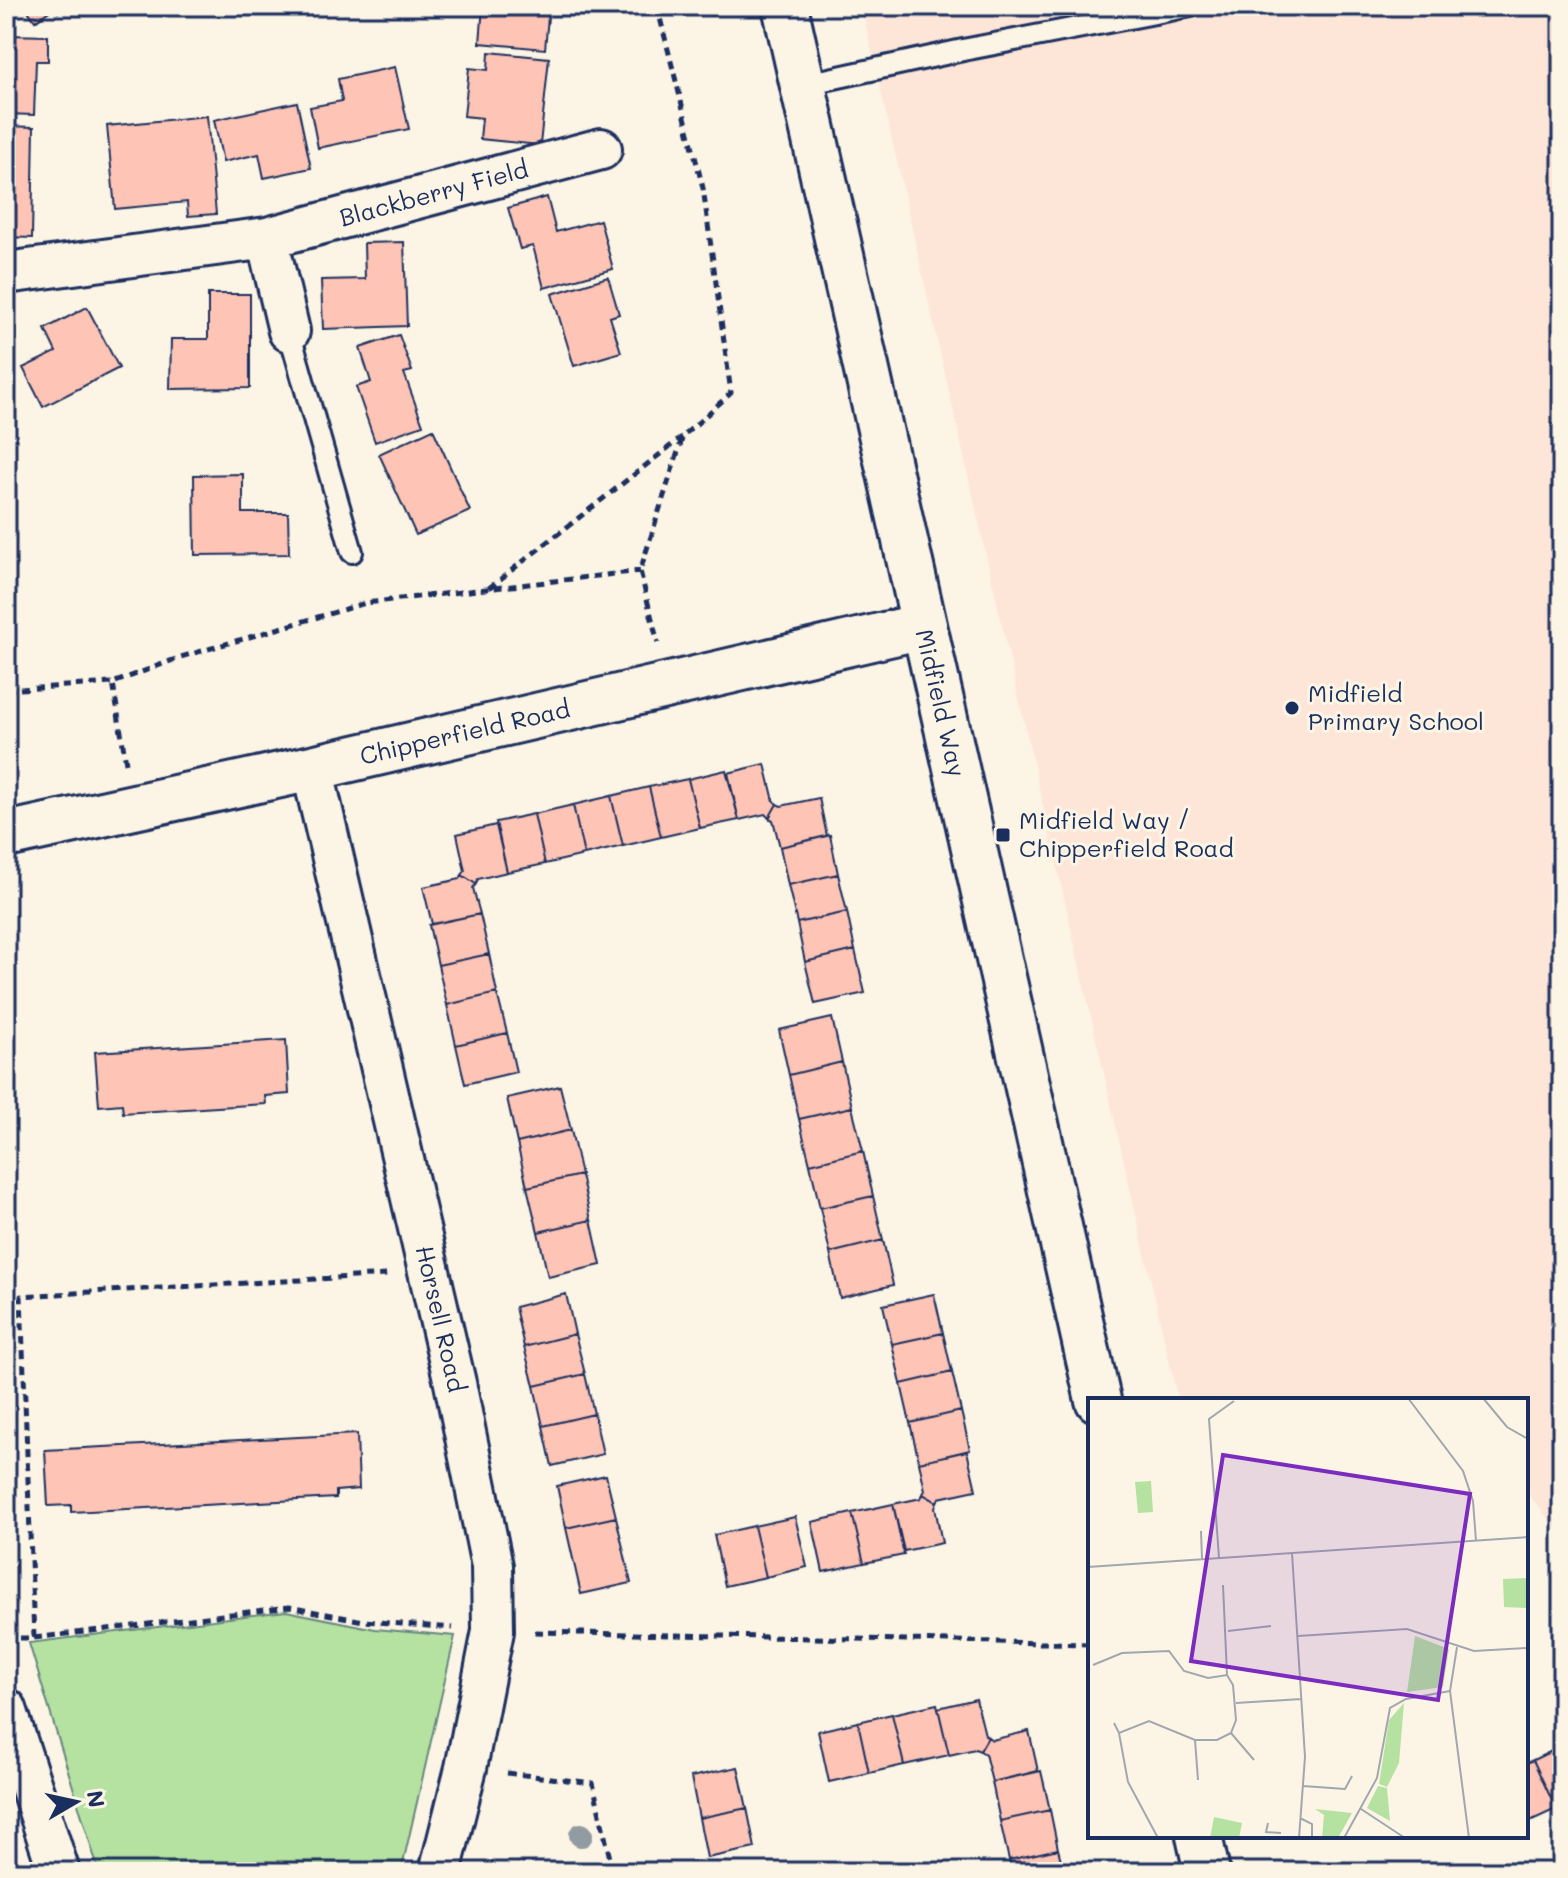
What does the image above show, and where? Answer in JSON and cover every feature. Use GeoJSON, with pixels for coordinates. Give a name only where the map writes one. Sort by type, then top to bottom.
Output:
{"type":"FeatureCollection","features":[{"type":"Feature","properties":{"kind":"street","name":"Midfield Way"},"geometry":{"type":"LineString","coordinates":[[785,6],[1098,1398]]}},
{"type":"Feature","properties":{"kind":"street","name":"Blackberry Field"},"geometry":{"type":"LineString","coordinates":[[6,273],[267,238],[601,149]]}},
{"type":"Feature","properties":{"kind":"street"},"geometry":{"type":"LineString","coordinates":[[267,238],[289,331]]}},
{"type":"Feature","properties":{"kind":"street","name":"Chipperfield Road"},"geometry":{"type":"LineString","coordinates":[[6,835],[134,809],[923,626]]}},
{"type":"Feature","properties":{"kind":"street","name":"Horsell Road"},"geometry":{"type":"LineString","coordinates":[[312,768],[429,1273],[492,1566],[493,1631],[466,1768],[440,1872]]}},
{"type":"Feature","properties":{"kind":"street"},"geometry":{"type":"LineString","coordinates":[[6,1709],[59,1872]]}},
{"type":"Feature","properties":{"kind":"street"},"geometry":{"type":"LineString","coordinates":[[1199,1838],[1207,1872]]}},
{"type":"Feature","properties":{"kind":"lane"},"geometry":{"type":"LineString","coordinates":[[802,85],[1191,6]]}},
{"type":"Feature","properties":{"kind":"lane"},"geometry":{"type":"LineString","coordinates":[[289,331],[352,552]]}},
{"type":"Feature","properties":{"kind":"path"},"geometry":{"type":"LineString","coordinates":[[487,589],[683,436],[731,393],[703,188],[657,6]]}},
{"type":"Feature","properties":{"kind":"path"},"geometry":{"type":"LineString","coordinates":[[669,687],[640,571],[683,436]]}},
{"type":"Feature","properties":{"kind":"path"},"geometry":{"type":"LineString","coordinates":[[6,690],[113,683],[181,657],[366,603],[640,571]]}},
{"type":"Feature","properties":{"kind":"path"},"geometry":{"type":"LineString","coordinates":[[113,683],[134,809]]}},
{"type":"Feature","properties":{"kind":"path"},"geometry":{"type":"LineString","coordinates":[[34,1638],[21,1296],[429,1273]]}},
{"type":"Feature","properties":{"kind":"path"},"geometry":{"type":"LineString","coordinates":[[6,1638],[34,1638],[289,1607],[364,1621],[493,1631],[1088,1644]]}},
{"type":"Feature","properties":{"kind":"path"},"geometry":{"type":"LineString","coordinates":[[466,1768],[593,1783],[613,1872]]}},
{"type":"Feature","properties":{"kind":"shaded area","name":"Midfield Primary School"},"geometry":{"type":"Polygon","coordinates":[[[914,6],[1562,6],[1561,1534],[1528,1493],[1528,1398],[1178,1398],[864,17],[914,6]]]}},
{"type":"Feature","properties":{"kind":"green space"},"geometry":{"type":"Polygon","coordinates":[[[286,1611],[375,1629],[455,1636],[401,1872],[99,1872],[29,1643],[286,1611]]]}},
{"type":"Feature","properties":{"kind":"building"},"geometry":{"type":"Polygon","coordinates":[[[25,6],[67,6],[58,12],[55,7],[35,21],[25,6]]]}},
{"type":"Feature","properties":{"kind":"building"},"geometry":{"type":"Polygon","coordinates":[[[483,6],[549,6],[545,49],[480,43],[483,6]]]}},
{"type":"Feature","properties":{"kind":"building"},"geometry":{"type":"Polygon","coordinates":[[[7,35],[48,36],[48,61],[36,61],[34,115],[6,114],[7,35]]]}},
{"type":"Feature","properties":{"kind":"building"},"geometry":{"type":"Polygon","coordinates":[[[489,52],[549,58],[540,145],[480,139],[482,118],[464,116],[469,68],[488,70],[489,52]]]}},
{"type":"Feature","properties":{"kind":"building"},"geometry":{"type":"Polygon","coordinates":[[[395,67],[409,129],[318,148],[310,107],[342,101],[338,79],[395,67]]]}},
{"type":"Feature","properties":{"kind":"building"},"geometry":{"type":"Polygon","coordinates":[[[297,102],[311,168],[264,178],[259,154],[223,162],[214,120],[297,102]]]}},
{"type":"Feature","properties":{"kind":"building"},"geometry":{"type":"Polygon","coordinates":[[[207,116],[216,214],[188,216],[187,202],[115,209],[107,126],[207,116]]]}},
{"type":"Feature","properties":{"kind":"building"},"geometry":{"type":"Polygon","coordinates":[[[6,126],[34,127],[32,238],[6,237],[6,126]]]}},
{"type":"Feature","properties":{"kind":"building"},"geometry":{"type":"Polygon","coordinates":[[[547,197],[556,232],[600,220],[613,269],[544,288],[533,246],[520,249],[508,208],[547,197]]]}},
{"type":"Feature","properties":{"kind":"building"},"geometry":{"type":"Polygon","coordinates":[[[404,242],[407,326],[323,329],[321,280],[365,279],[364,243],[404,242]]]}},
{"type":"Feature","properties":{"kind":"building"},"geometry":{"type":"Polygon","coordinates":[[[608,277],[619,314],[610,317],[621,352],[574,366],[552,294],[608,277]]]}},
{"type":"Feature","properties":{"kind":"building"},"geometry":{"type":"Polygon","coordinates":[[[208,294],[250,294],[250,388],[170,389],[171,339],[208,339],[208,294]]]}},
{"type":"Feature","properties":{"kind":"building"},"geometry":{"type":"Polygon","coordinates":[[[87,307],[119,368],[43,407],[23,368],[56,352],[45,329],[87,307]]]}},
{"type":"Feature","properties":{"kind":"building"},"geometry":{"type":"Polygon","coordinates":[[[399,335],[412,371],[404,373],[423,425],[375,442],[356,387],[371,382],[360,348],[399,335]]]}},
{"type":"Feature","properties":{"kind":"building"},"geometry":{"type":"Polygon","coordinates":[[[433,429],[470,511],[416,535],[379,454],[433,429]]]}},
{"type":"Feature","properties":{"kind":"building"},"geometry":{"type":"Polygon","coordinates":[[[243,474],[243,513],[288,513],[289,554],[195,555],[194,475],[243,474]]]}},
{"type":"Feature","properties":{"kind":"building"},"geometry":{"type":"Polygon","coordinates":[[[765,764],[777,804],[769,818],[765,814],[739,820],[728,773],[765,764]]]}},
{"type":"Feature","properties":{"kind":"building"},"geometry":{"type":"Polygon","coordinates":[[[726,770],[739,820],[700,828],[688,779],[726,770]]]}},
{"type":"Feature","properties":{"kind":"building"},"geometry":{"type":"Polygon","coordinates":[[[688,779],[700,828],[661,837],[649,787],[688,779]]]}},
{"type":"Feature","properties":{"kind":"building"},"geometry":{"type":"Polygon","coordinates":[[[649,787],[661,837],[623,846],[611,796],[649,787]]]}},
{"type":"Feature","properties":{"kind":"building"},"geometry":{"type":"Polygon","coordinates":[[[611,796],[623,846],[584,855],[573,805],[611,796]]]}},
{"type":"Feature","properties":{"kind":"building"},"geometry":{"type":"Polygon","coordinates":[[[819,798],[827,836],[780,847],[773,820],[769,818],[777,804],[781,806],[819,798]]]}},
{"type":"Feature","properties":{"kind":"building"},"geometry":{"type":"Polygon","coordinates":[[[573,805],[584,855],[545,864],[534,814],[573,805]]]}},
{"type":"Feature","properties":{"kind":"building"},"geometry":{"type":"Polygon","coordinates":[[[534,814],[545,864],[507,872],[496,822],[534,814]]]}},
{"type":"Feature","properties":{"kind":"building"},"geometry":{"type":"Polygon","coordinates":[[[496,825],[507,872],[478,879],[476,884],[462,875],[465,871],[457,834],[496,825]]]}},
{"type":"Feature","properties":{"kind":"building"},"geometry":{"type":"Polygon","coordinates":[[[830,835],[838,874],[788,885],[780,847],[830,835]]]}},
{"type":"Feature","properties":{"kind":"building"},"geometry":{"type":"Polygon","coordinates":[[[838,874],[847,912],[797,923],[788,885],[838,874]]]}},
{"type":"Feature","properties":{"kind":"building"},"geometry":{"type":"Polygon","coordinates":[[[462,875],[476,884],[473,888],[480,914],[432,924],[423,887],[460,879],[462,875]]]}},
{"type":"Feature","properties":{"kind":"building"},"geometry":{"type":"Polygon","coordinates":[[[847,912],[855,950],[805,962],[797,923],[847,912]]]}},
{"type":"Feature","properties":{"kind":"building"},"geometry":{"type":"Polygon","coordinates":[[[480,914],[489,954],[438,965],[429,925],[480,914]]]}},
{"type":"Feature","properties":{"kind":"building"},"geometry":{"type":"Polygon","coordinates":[[[855,950],[865,993],[815,1004],[805,962],[855,950]]]}},
{"type":"Feature","properties":{"kind":"building"},"geometry":{"type":"Polygon","coordinates":[[[489,954],[497,993],[447,1005],[438,965],[489,954]]]}},
{"type":"Feature","properties":{"kind":"building"},"geometry":{"type":"Polygon","coordinates":[[[497,993],[507,1033],[456,1045],[447,1005],[497,993]]]}},
{"type":"Feature","properties":{"kind":"building"},"geometry":{"type":"Polygon","coordinates":[[[832,1018],[842,1062],[789,1075],[779,1030],[832,1018]]]}},
{"type":"Feature","properties":{"kind":"building"},"geometry":{"type":"Polygon","coordinates":[[[507,1033],[516,1072],[465,1084],[456,1045],[507,1033]]]}},
{"type":"Feature","properties":{"kind":"building"},"geometry":{"type":"Polygon","coordinates":[[[286,1040],[289,1094],[265,1096],[266,1104],[123,1113],[122,1104],[99,1106],[95,1052],[286,1040]]]}},
{"type":"Feature","properties":{"kind":"building"},"geometry":{"type":"Polygon","coordinates":[[[842,1062],[852,1107],[799,1119],[789,1075],[842,1062]]]}},
{"type":"Feature","properties":{"kind":"building"},"geometry":{"type":"Polygon","coordinates":[[[560,1086],[571,1130],[517,1143],[507,1098],[560,1086]]]}},
{"type":"Feature","properties":{"kind":"building"},"geometry":{"type":"Polygon","coordinates":[[[852,1107],[863,1151],[810,1164],[799,1119],[852,1107]]]}},
{"type":"Feature","properties":{"kind":"building"},"geometry":{"type":"Polygon","coordinates":[[[571,1130],[581,1175],[527,1187],[517,1143],[571,1130]]]}},
{"type":"Feature","properties":{"kind":"building"},"geometry":{"type":"Polygon","coordinates":[[[863,1151],[873,1196],[820,1208],[810,1164],[863,1151]]]}},
{"type":"Feature","properties":{"kind":"building"},"geometry":{"type":"Polygon","coordinates":[[[581,1175],[591,1220],[538,1232],[527,1187],[581,1175]]]}},
{"type":"Feature","properties":{"kind":"building"},"geometry":{"type":"Polygon","coordinates":[[[873,1196],[883,1240],[830,1253],[820,1208],[873,1196]]]}},
{"type":"Feature","properties":{"kind":"building"},"geometry":{"type":"Polygon","coordinates":[[[591,1220],[601,1265],[548,1277],[538,1232],[591,1220]]]}},
{"type":"Feature","properties":{"kind":"building"},"geometry":{"type":"Polygon","coordinates":[[[883,1240],[893,1285],[840,1298],[830,1253],[883,1240]]]}},
{"type":"Feature","properties":{"kind":"building"},"geometry":{"type":"Polygon","coordinates":[[[566,1294],[575,1334],[524,1347],[515,1307],[566,1294]]]}},
{"type":"Feature","properties":{"kind":"building"},"geometry":{"type":"Polygon","coordinates":[[[934,1294],[943,1333],[892,1344],[883,1305],[934,1294]]]}},
{"type":"Feature","properties":{"kind":"building"},"geometry":{"type":"Polygon","coordinates":[[[943,1333],[952,1372],[901,1384],[892,1344],[943,1333]]]}},
{"type":"Feature","properties":{"kind":"building"},"geometry":{"type":"Polygon","coordinates":[[[575,1334],[585,1374],[534,1386],[524,1347],[575,1334]]]}},
{"type":"Feature","properties":{"kind":"building"},"geometry":{"type":"Polygon","coordinates":[[[952,1372],[961,1411],[910,1423],[901,1384],[952,1372]]]}},
{"type":"Feature","properties":{"kind":"building"},"geometry":{"type":"Polygon","coordinates":[[[585,1374],[594,1414],[543,1426],[534,1386],[585,1374]]]}},
{"type":"Feature","properties":{"kind":"building"},"geometry":{"type":"Polygon","coordinates":[[[961,1411],[970,1450],[919,1462],[910,1423],[961,1411]]]}},
{"type":"Feature","properties":{"kind":"building"},"geometry":{"type":"Polygon","coordinates":[[[594,1414],[603,1454],[552,1466],[543,1426],[594,1414]]]}},
{"type":"Feature","properties":{"kind":"building"},"geometry":{"type":"Polygon","coordinates":[[[357,1434],[359,1489],[336,1491],[336,1498],[71,1512],[71,1505],[48,1506],[45,1450],[357,1434]]]}},
{"type":"Feature","properties":{"kind":"building"},"geometry":{"type":"Polygon","coordinates":[[[967,1451],[976,1490],[939,1498],[937,1502],[923,1494],[925,1490],[919,1462],[967,1451]]]}},
{"type":"Feature","properties":{"kind":"building"},"geometry":{"type":"Polygon","coordinates":[[[606,1475],[616,1517],[566,1528],[557,1486],[606,1475]]]}},
{"type":"Feature","properties":{"kind":"building"},"geometry":{"type":"Polygon","coordinates":[[[923,1494],[937,1502],[935,1507],[942,1543],[904,1551],[893,1504],[921,1498],[923,1494]]]}},
{"type":"Feature","properties":{"kind":"building"},"geometry":{"type":"Polygon","coordinates":[[[893,1504],[904,1555],[864,1563],[852,1513],[893,1504]]]}},
{"type":"Feature","properties":{"kind":"building"},"geometry":{"type":"Polygon","coordinates":[[[852,1513],[864,1563],[823,1572],[812,1522],[852,1513]]]}},
{"type":"Feature","properties":{"kind":"building"},"geometry":{"type":"Polygon","coordinates":[[[616,1517],[631,1583],[581,1594],[566,1528],[616,1517]]]}},
{"type":"Feature","properties":{"kind":"building"},"geometry":{"type":"Polygon","coordinates":[[[795,1517],[807,1567],[766,1577],[754,1526],[795,1517]]]}},
{"type":"Feature","properties":{"kind":"building"},"geometry":{"type":"Polygon","coordinates":[[[754,1526],[766,1577],[725,1586],[714,1535],[754,1526]]]}},
{"type":"Feature","properties":{"kind":"building"},"geometry":{"type":"Polygon","coordinates":[[[976,1699],[988,1737],[980,1751],[975,1749],[949,1755],[938,1708],[976,1699]]]}},
{"type":"Feature","properties":{"kind":"building"},"geometry":{"type":"Polygon","coordinates":[[[937,1704],[949,1755],[904,1765],[892,1714],[937,1704]]]}},
{"type":"Feature","properties":{"kind":"building"},"geometry":{"type":"Polygon","coordinates":[[[892,1714],[904,1765],[869,1773],[858,1722],[892,1714]]]}},
{"type":"Feature","properties":{"kind":"building"},"geometry":{"type":"Polygon","coordinates":[[[858,1722],[869,1773],[829,1782],[818,1731],[858,1722]]]}},
{"type":"Feature","properties":{"kind":"building"},"geometry":{"type":"Polygon","coordinates":[[[1029,1731],[1038,1771],[992,1782],[985,1754],[980,1751],[988,1737],[992,1740],[1029,1731]]]}},
{"type":"Feature","properties":{"kind":"building"},"geometry":{"type":"Polygon","coordinates":[[[1562,1746],[1562,1807],[1556,1809],[1533,1760],[1562,1746]]]}},
{"type":"Feature","properties":{"kind":"building"},"geometry":{"type":"Polygon","coordinates":[[[1533,1760],[1556,1809],[1528,1822],[1528,1762],[1533,1760]]]}},
{"type":"Feature","properties":{"kind":"building"},"geometry":{"type":"Polygon","coordinates":[[[738,1767],[747,1808],[699,1818],[691,1777],[738,1767]]]}},
{"type":"Feature","properties":{"kind":"building"},"geometry":{"type":"Polygon","coordinates":[[[1041,1771],[1050,1810],[1000,1821],[992,1782],[1041,1771]]]}},
{"type":"Feature","properties":{"kind":"building"},"geometry":{"type":"Polygon","coordinates":[[[747,1808],[755,1848],[707,1858],[699,1818],[747,1808]]]}},
{"type":"Feature","properties":{"kind":"building"},"geometry":{"type":"Polygon","coordinates":[[[1050,1810],[1058,1849],[1009,1860],[1000,1821],[1050,1810]]]}},
{"type":"Feature","properties":{"kind":"building"},"geometry":{"type":"Polygon","coordinates":[[[1058,1849],[1064,1872],[1012,1872],[1009,1860],[1058,1849]]]}},
{"type":"Feature","properties":{"kind":"place","name":"Midfield Primary School"},"geometry":{"type":"Point","coordinates":[1292,708]}},
{"type":"Feature","properties":{"kind":"place","name":"Midfield Way / Chipperfield Road"},"geometry":{"type":"Point","coordinates":[1003,835]}}]}
